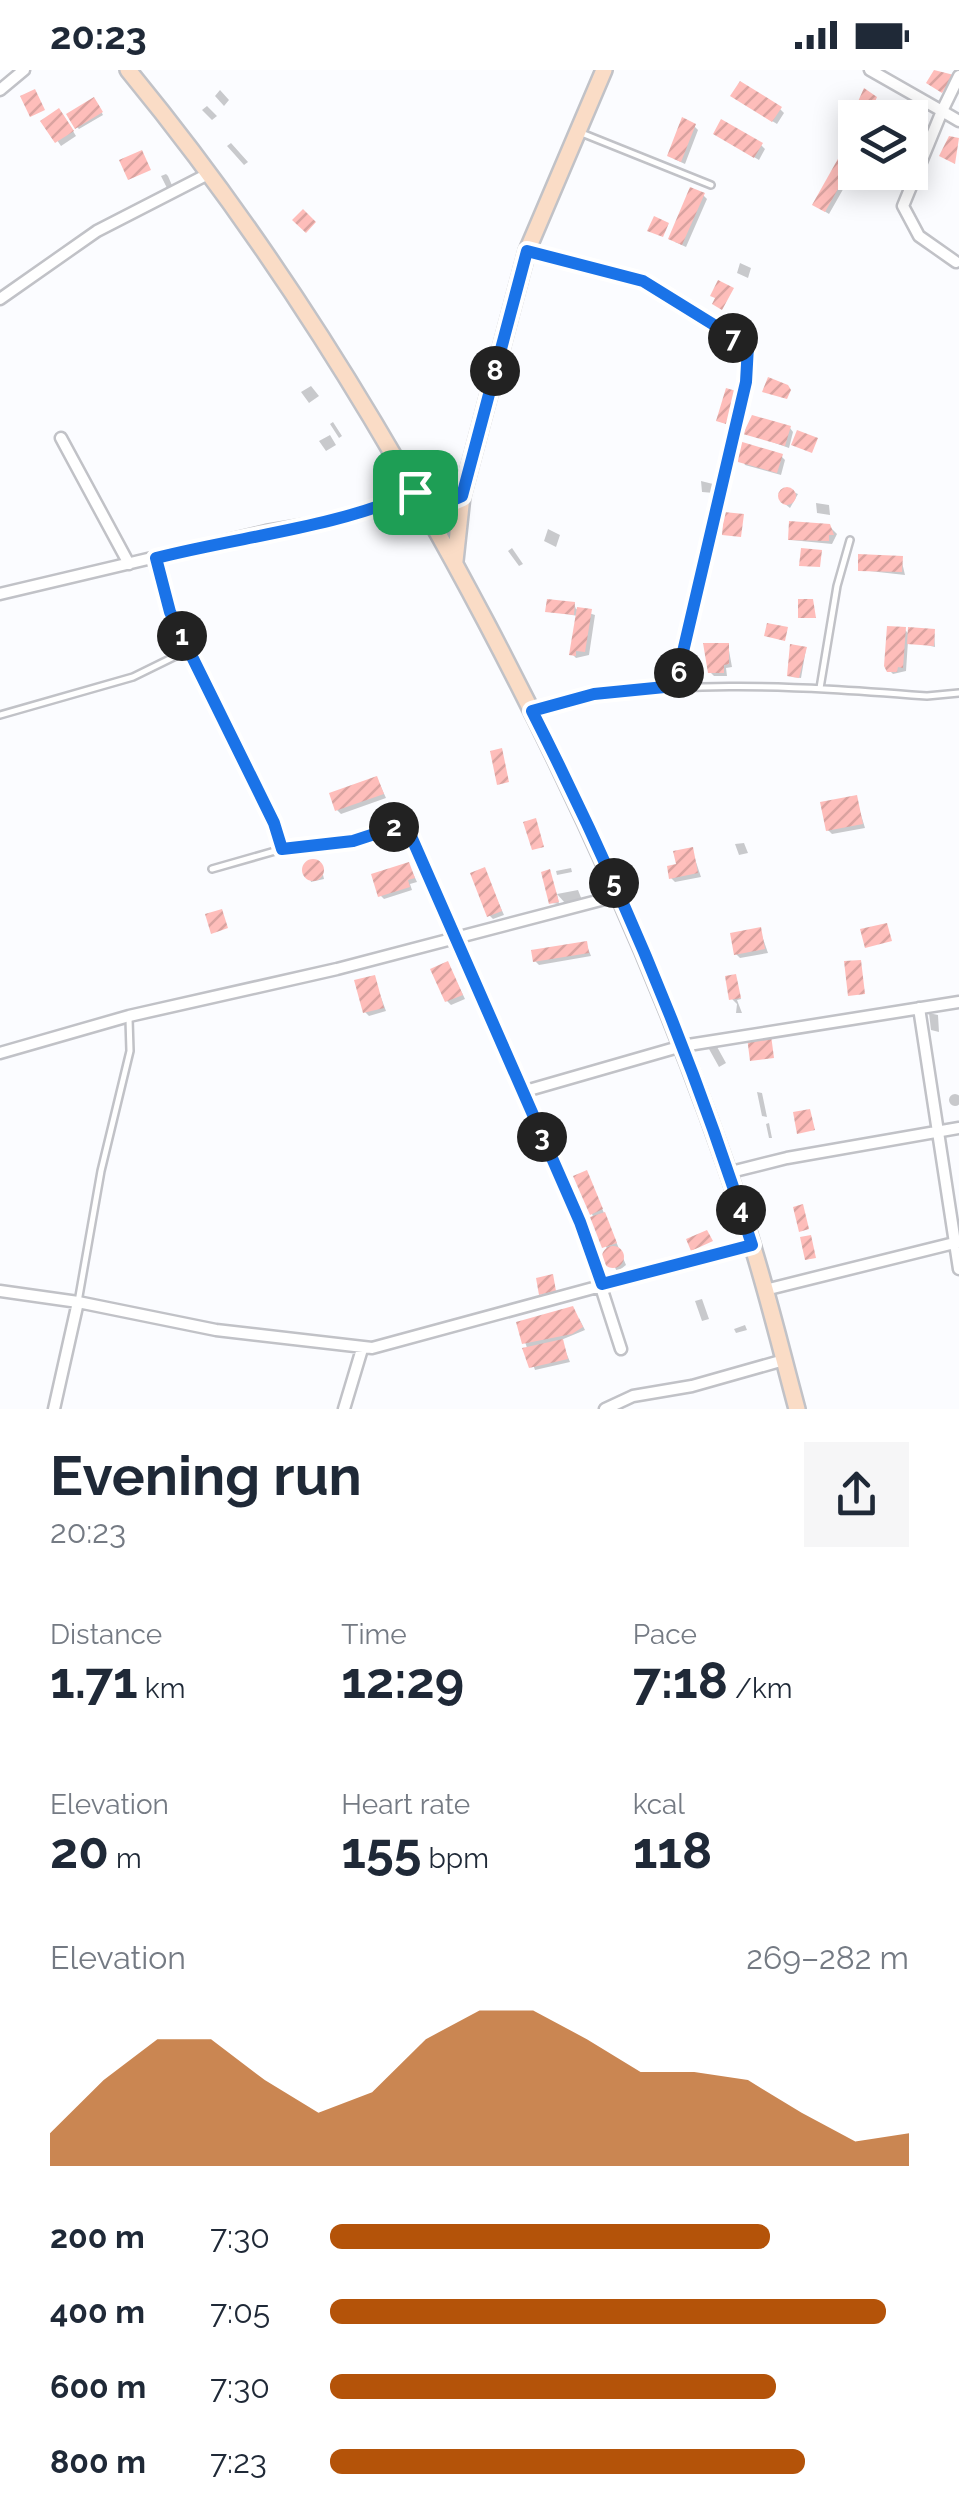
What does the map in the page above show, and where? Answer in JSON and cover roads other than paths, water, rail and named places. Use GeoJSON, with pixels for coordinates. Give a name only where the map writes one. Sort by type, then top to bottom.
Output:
{"type":"FeatureCollection","features":[{"type":"Feature","properties":{"kind":"main road"},"geometry":{"type":"LineString","coordinates":[[128,70],[208,174],[322,335],[415,492],[532,711],[620,895],[682,1046],[752,1245],[798,1409]]}},
{"type":"Feature","properties":{"kind":"main road"},"geometry":{"type":"LineString","coordinates":[[455,564],[462,496],[527,251],[604,70]]}},
{"type":"Feature","properties":{"kind":"main road"},"geometry":{"type":"LineString","coordinates":[[426,512],[462,496]]}},
{"type":"Feature","properties":{"kind":"street"},"geometry":{"type":"LineString","coordinates":[[0,90],[24,70]]}},
{"type":"Feature","properties":{"kind":"street"},"geometry":{"type":"LineString","coordinates":[[870,70],[959,120]]}},
{"type":"Feature","properties":{"kind":"street"},"geometry":{"type":"LineString","coordinates":[[956,262],[919,236],[904,206],[959,76]]}},
{"type":"Feature","properties":{"kind":"street"},"geometry":{"type":"LineString","coordinates":[[0,300],[97,231],[208,174]]}},
{"type":"Feature","properties":{"kind":"street"},"geometry":{"type":"LineString","coordinates":[[61,438],[129,564]]}},
{"type":"Feature","properties":{"kind":"street"},"geometry":{"type":"LineString","coordinates":[[0,594],[266,531],[350,516],[415,492]]}},
{"type":"Feature","properties":{"kind":"street"},"geometry":{"type":"LineString","coordinates":[[0,1053],[129,1016],[620,895]]}},
{"type":"Feature","properties":{"kind":"street"},"geometry":{"type":"LineString","coordinates":[[453,939],[477,984],[580,1222],[622,1349]]}},
{"type":"Feature","properties":{"kind":"street"},"geometry":{"type":"LineString","coordinates":[[522,1092],[682,1046],[959,1002]]}},
{"type":"Feature","properties":{"kind":"street"},"geometry":{"type":"LineString","coordinates":[[919,1008],[959,1268]]}},
{"type":"Feature","properties":{"kind":"street"},"geometry":{"type":"LineString","coordinates":[[728,1173],[787,1158],[959,1128]]}},
{"type":"Feature","properties":{"kind":"street"},"geometry":{"type":"LineString","coordinates":[[765,1290],[956,1242]]}},
{"type":"Feature","properties":{"kind":"street"},"geometry":{"type":"LineString","coordinates":[[0,1291],[78,1302],[216,1330],[362,1349],[752,1245]]}},
{"type":"Feature","properties":{"kind":"street"},"geometry":{"type":"LineString","coordinates":[[54,1409],[78,1302]]}},
{"type":"Feature","properties":{"kind":"street"},"geometry":{"type":"LineString","coordinates":[[344,1409],[362,1349]]}},
{"type":"Feature","properties":{"kind":"street"},"geometry":{"type":"LineString","coordinates":[[606,1409],[634,1396],[692,1386],[784,1360]]}},
{"type":"Feature","properties":{"kind":"lane"},"geometry":{"type":"LineString","coordinates":[[576,130],[711,185]]}},
{"type":"Feature","properties":{"kind":"lane"},"geometry":{"type":"LineString","coordinates":[[527,251],[643,281],[748,346],[746,382],[675,686]]}},
{"type":"Feature","properties":{"kind":"lane"},"geometry":{"type":"LineString","coordinates":[[820,688],[837,586],[850,540]]}},
{"type":"Feature","properties":{"kind":"lane"},"geometry":{"type":"LineString","coordinates":[[156,558],[170,612],[274,823],[282,849]]}},
{"type":"Feature","properties":{"kind":"lane"},"geometry":{"type":"LineString","coordinates":[[0,715],[133,677],[190,649]]}},
{"type":"Feature","properties":{"kind":"lane"},"geometry":{"type":"LineString","coordinates":[[532,711],[594,694],[675,686],[820,688],[927,696],[959,693]]}},
{"type":"Feature","properties":{"kind":"lane"},"geometry":{"type":"LineString","coordinates":[[212,869],[282,849],[327,846],[405,827],[453,939]]}},
{"type":"Feature","properties":{"kind":"lane"},"geometry":{"type":"LineString","coordinates":[[78,1302],[101,1171],[130,1050],[129,1016]]}}]}
